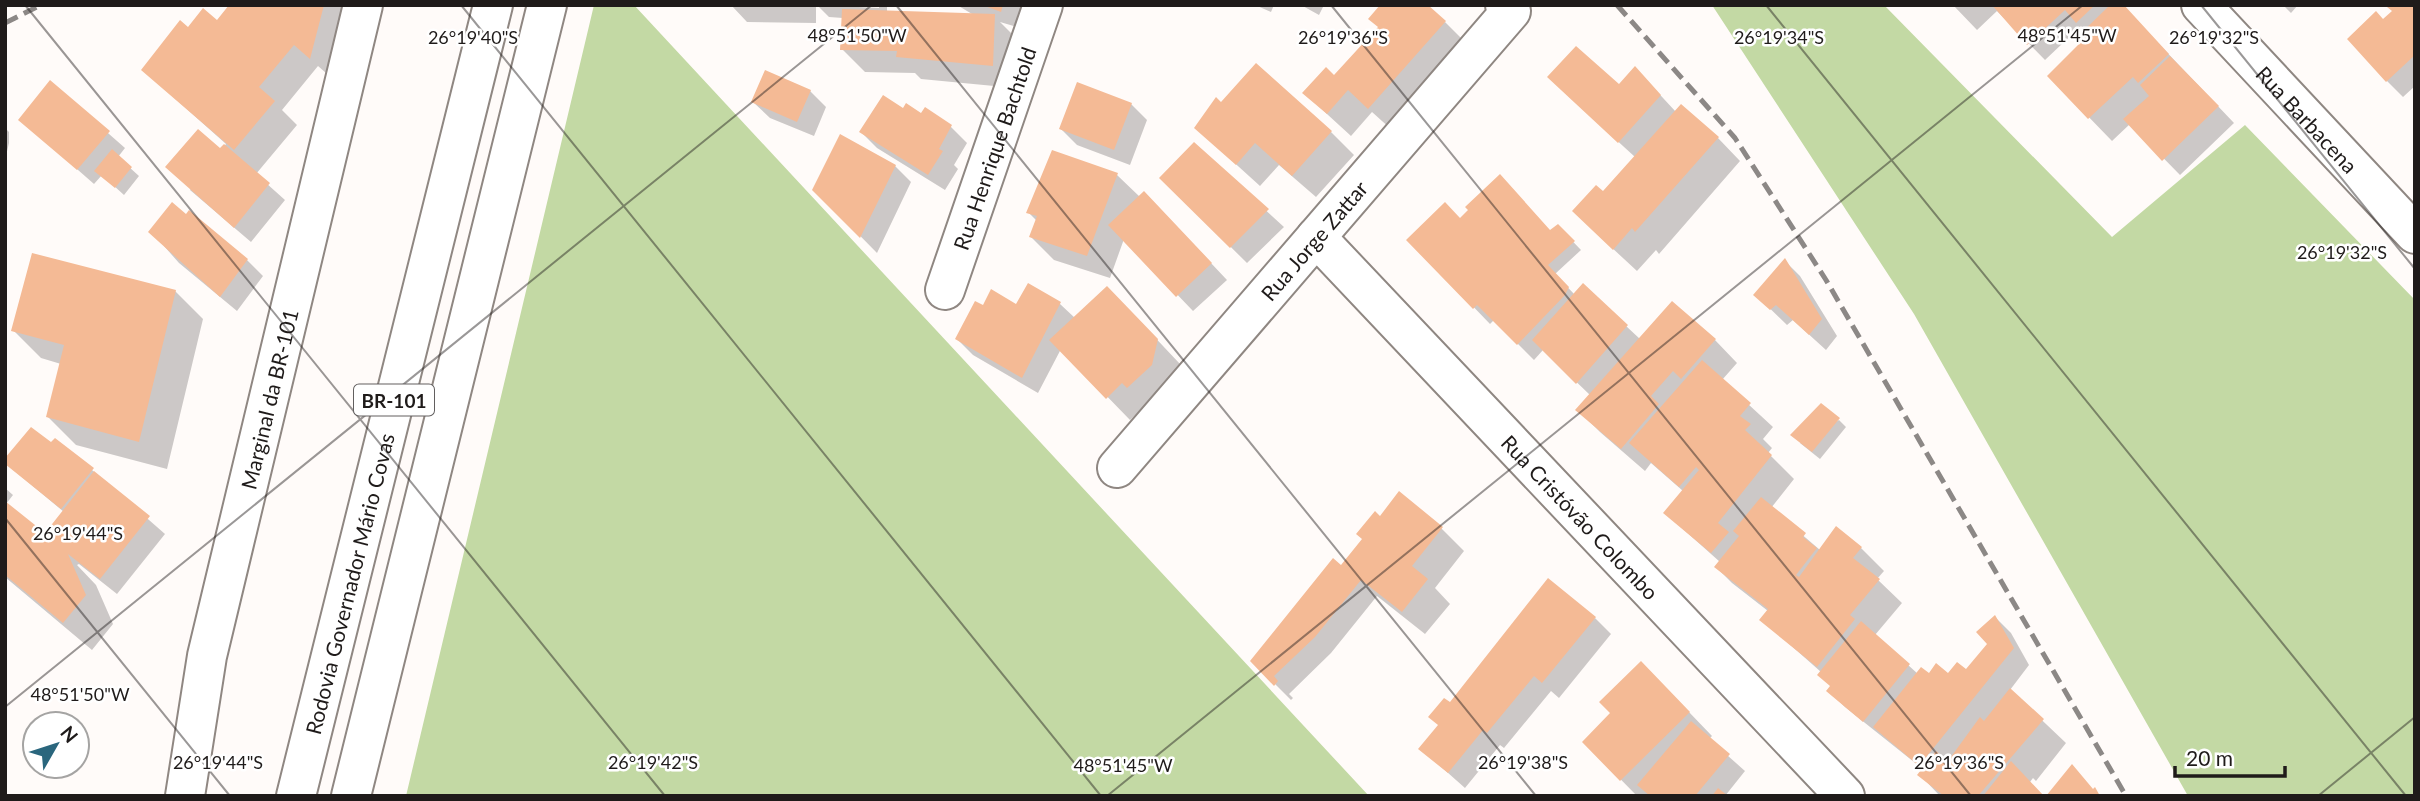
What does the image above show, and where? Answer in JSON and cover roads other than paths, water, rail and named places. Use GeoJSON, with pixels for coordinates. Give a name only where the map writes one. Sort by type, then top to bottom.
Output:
{"type":"FeatureCollection","features":[{"type":"Feature","properties":{"kind":"main road","name":"Marginal da BR-101"},"geometry":{"type":"LineString","coordinates":[[185,796],[207,656],[363,5]]}},
{"type":"Feature","properties":{"kind":"main road","name":"Rodovia Governador Mário Covas"},"geometry":{"type":"LineString","coordinates":[[296,796],[493,5]]}},
{"type":"Feature","properties":{"kind":"main road","name":"BR-101"},"geometry":{"type":"LineString","coordinates":[[351,796],[547,5]]}},
{"type":"Feature","properties":{"kind":"main road","name":"Rua Henrique Bachtold"},"geometry":{"type":"LineString","coordinates":[[945,290],[1043,5]]}},
{"type":"Feature","properties":{"kind":"main road","name":"Rua Barbacena"},"geometry":{"type":"LineString","coordinates":[[2201,5],[2415,234]]}},
{"type":"Feature","properties":{"kind":"main road","name":"Rua Jorge Zattar"},"geometry":{"type":"LineString","coordinates":[[1117,468],[1508,8]]}},
{"type":"Feature","properties":{"kind":"main road","name":"Rua Cristóvão Colombo"},"geometry":{"type":"LineString","coordinates":[[1316,237],[1845,796]]}},
{"type":"Feature","properties":{"kind":"railway"},"geometry":{"type":"LineString","coordinates":[[5,23],[41,5]]}},
{"type":"Feature","properties":{"kind":"railway"},"geometry":{"type":"LineString","coordinates":[[1617,5],[1735,138],[1826,280],[2126,796]]}}]}
